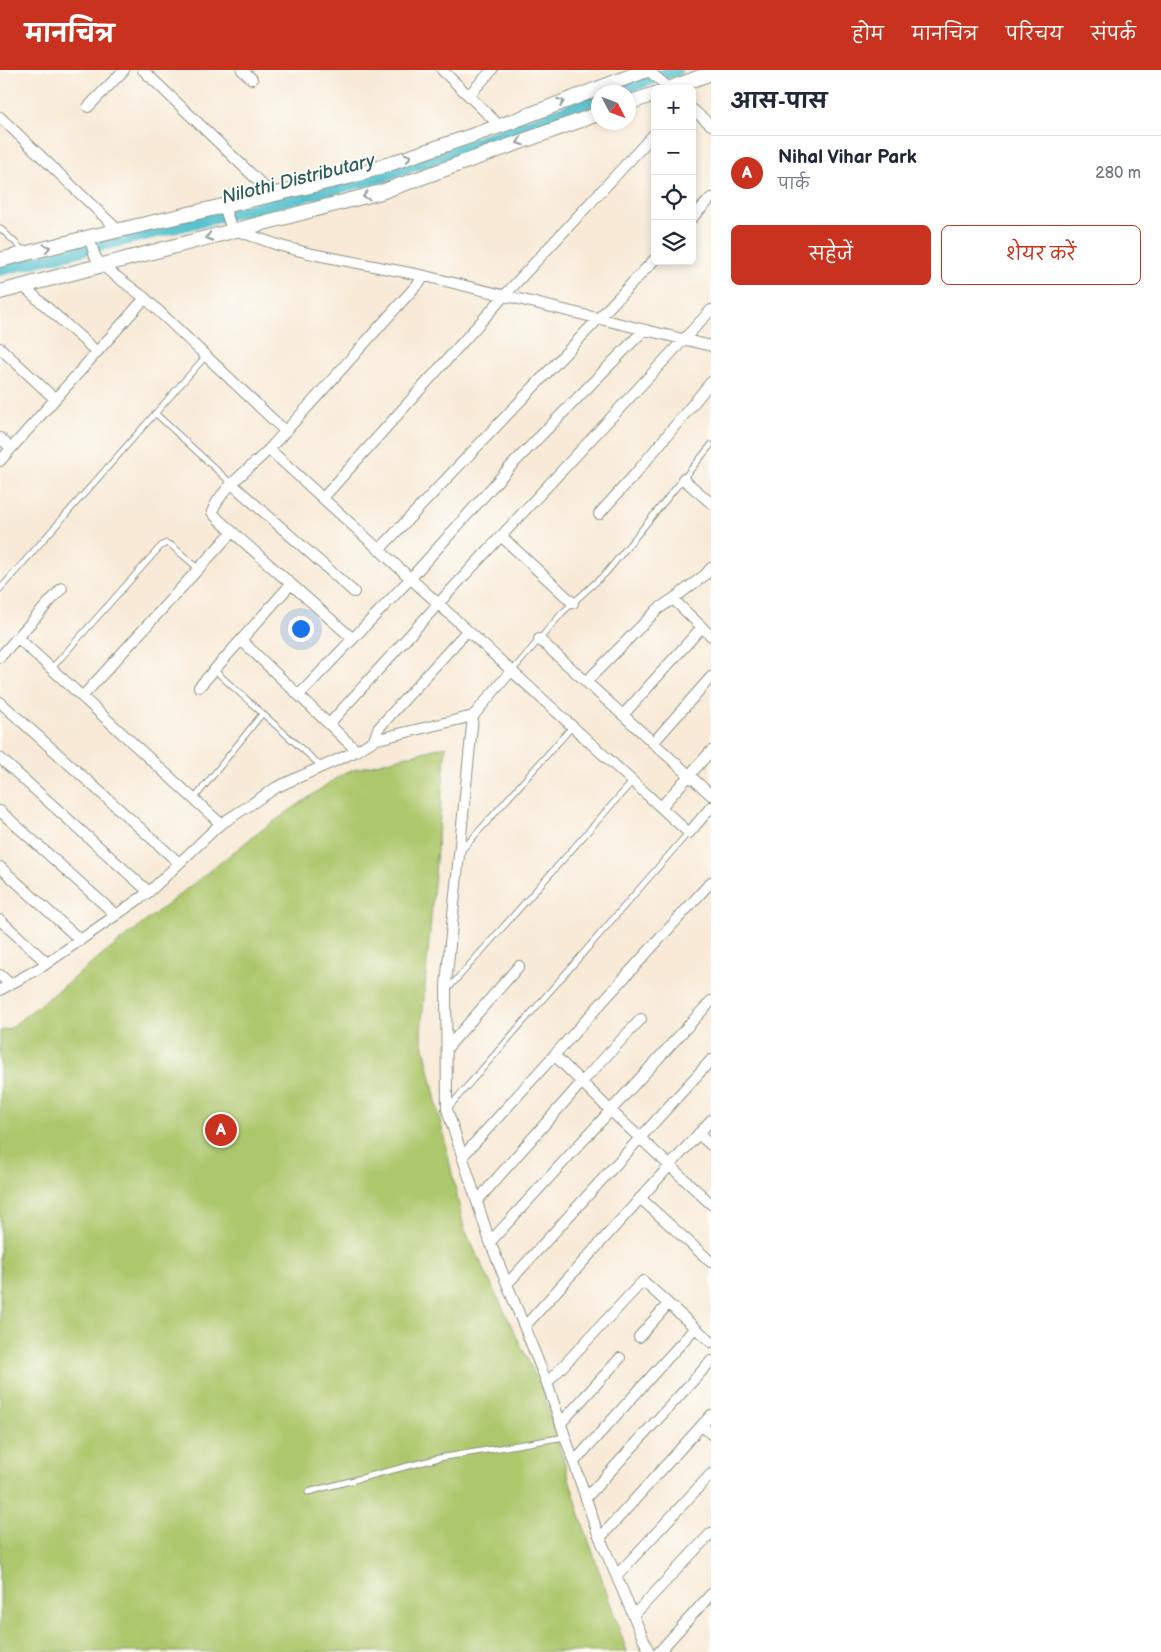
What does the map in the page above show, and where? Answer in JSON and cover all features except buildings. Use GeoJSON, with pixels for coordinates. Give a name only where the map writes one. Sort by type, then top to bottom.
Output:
{"type":"FeatureCollection","features":[{"type":"Feature","properties":{"kind":"street"},"geometry":{"type":"LineString","coordinates":[[88,107],[124,70]]}},
{"type":"Feature","properties":{"kind":"street"},"geometry":{"type":"LineString","coordinates":[[142,70],[273,195]]}},
{"type":"Feature","properties":{"kind":"street"},"geometry":{"type":"LineString","coordinates":[[242,70],[252,79]]}},
{"type":"Feature","properties":{"kind":"street"},"geometry":{"type":"LineString","coordinates":[[442,70],[500,126]]}},
{"type":"Feature","properties":{"kind":"street"},"geometry":{"type":"LineString","coordinates":[[469,95],[492,70]]}},
{"type":"Feature","properties":{"kind":"street"},"geometry":{"type":"LineString","coordinates":[[0,260],[90,240],[119,231],[225,209],[273,195],[358,175],[500,126],[649,71],[662,85]]}},
{"type":"Feature","properties":{"kind":"street"},"geometry":{"type":"LineString","coordinates":[[675,85],[711,74]]}},
{"type":"Feature","properties":{"kind":"street"},"geometry":{"type":"LineString","coordinates":[[636,100],[651,94]]}},
{"type":"Feature","properties":{"kind":"street"},"geometry":{"type":"LineString","coordinates":[[696,112],[711,125]]}},
{"type":"Feature","properties":{"kind":"street"},"geometry":{"type":"LineString","coordinates":[[0,117],[119,231]]}},
{"type":"Feature","properties":{"kind":"street"},"geometry":{"type":"LineString","coordinates":[[0,292],[98,260],[381,192],[591,117]]}},
{"type":"Feature","properties":{"kind":"street"},"geometry":{"type":"LineString","coordinates":[[323,498],[504,296],[651,138]]}},
{"type":"Feature","properties":{"kind":"street"},"geometry":{"type":"LineString","coordinates":[[696,214],[711,198]]}},
{"type":"Feature","properties":{"kind":"street"},"geometry":{"type":"LineString","coordinates":[[225,209],[233,227],[281,246],[312,254],[425,276],[711,346]]}},
{"type":"Feature","properties":{"kind":"street"},"geometry":{"type":"LineString","coordinates":[[90,240],[98,260],[145,298],[285,431]]}},
{"type":"Feature","properties":{"kind":"street"},"geometry":{"type":"LineString","coordinates":[[379,550],[651,263]]}},
{"type":"Feature","properties":{"kind":"street"},"geometry":{"type":"LineString","coordinates":[[352,639],[212,512],[215,504],[232,484],[269,449],[425,276]]}},
{"type":"Feature","properties":{"kind":"street"},"geometry":{"type":"LineString","coordinates":[[23,286],[97,352]]}},
{"type":"Feature","properties":{"kind":"street"},"geometry":{"type":"LineString","coordinates":[[0,461],[145,298]]}},
{"type":"Feature","properties":{"kind":"street"},"geometry":{"type":"LineString","coordinates":[[329,724],[711,310]]}},
{"type":"Feature","properties":{"kind":"street"},"geometry":{"type":"LineString","coordinates":[[299,695],[410,579],[510,467],[644,330]]}},
{"type":"Feature","properties":{"kind":"street"},"geometry":{"type":"LineString","coordinates":[[0,348],[55,399]]}},
{"type":"Feature","properties":{"kind":"street"},"geometry":{"type":"LineString","coordinates":[[598,514],[636,473],[711,382]]}},
{"type":"Feature","properties":{"kind":"street"},"geometry":{"type":"LineString","coordinates":[[0,438],[12,448]]}},
{"type":"Feature","properties":{"kind":"street"},"geometry":{"type":"LineString","coordinates":[[269,449],[689,833],[711,807]]}},
{"type":"Feature","properties":{"kind":"street"},"geometry":{"type":"LineString","coordinates":[[683,479],[711,503]]}},
{"type":"Feature","properties":{"kind":"street"},"geometry":{"type":"LineString","coordinates":[[232,484],[354,592]]}},
{"type":"Feature","properties":{"kind":"street"},"geometry":{"type":"LineString","coordinates":[[82,697],[232,532]]}},
{"type":"Feature","properties":{"kind":"street"},"geometry":{"type":"LineString","coordinates":[[501,536],[573,603]]}},
{"type":"Feature","properties":{"kind":"street"},"geometry":{"type":"LineString","coordinates":[[586,682],[658,609],[709,574]]}},
{"type":"Feature","properties":{"kind":"street"},"geometry":{"type":"LineString","coordinates":[[199,687],[291,584]]}},
{"type":"Feature","properties":{"kind":"street"},"geometry":{"type":"LineString","coordinates":[[0,658],[62,588]]}},
{"type":"Feature","properties":{"kind":"street"},"geometry":{"type":"LineString","coordinates":[[673,599],[711,636]]}},
{"type":"Feature","properties":{"kind":"street"},"geometry":{"type":"LineString","coordinates":[[623,715],[702,628]]}},
{"type":"Feature","properties":{"kind":"street"},"geometry":{"type":"LineString","coordinates":[[374,740],[378,729],[467,631]]}},
{"type":"Feature","properties":{"kind":"street"},"geometry":{"type":"LineString","coordinates":[[18,638],[221,824]]}},
{"type":"Feature","properties":{"kind":"street"},"geometry":{"type":"LineString","coordinates":[[539,639],[711,795]]}},
{"type":"Feature","properties":{"kind":"street"},"geometry":{"type":"LineString","coordinates":[[241,640],[357,751]]}},
{"type":"Feature","properties":{"kind":"street"},"geometry":{"type":"LineString","coordinates":[[0,990],[47,963],[149,892],[221,824],[277,787],[357,751],[374,740],[472,716],[511,671]]}},
{"type":"Feature","properties":{"kind":"street"},"geometry":{"type":"LineString","coordinates":[[653,742],[711,677]]}},
{"type":"Feature","properties":{"kind":"street"},"geometry":{"type":"LineString","coordinates":[[0,702],[179,863]]}},
{"type":"Feature","properties":{"kind":"street"},"geometry":{"type":"LineString","coordinates":[[472,716],[446,990],[447,1109],[490,1242],[547,1382],[597,1530],[649,1652]]}},
{"type":"Feature","properties":{"kind":"street"},"geometry":{"type":"LineString","coordinates":[[661,807],[711,750]]}},
{"type":"Feature","properties":{"kind":"street"},"geometry":{"type":"LineString","coordinates":[[0,758],[149,892]]}},
{"type":"Feature","properties":{"kind":"street"},"geometry":{"type":"LineString","coordinates":[[0,811],[116,915]]}},
{"type":"Feature","properties":{"kind":"street"},"geometry":{"type":"LineString","coordinates":[[0,867],[80,940]]}},
{"type":"Feature","properties":{"kind":"street"},"geometry":{"type":"LineString","coordinates":[[462,1157],[711,882]]}},
{"type":"Feature","properties":{"kind":"street"},"geometry":{"type":"LineString","coordinates":[[0,920],[47,963]]}},
{"type":"Feature","properties":{"kind":"street"},"geometry":{"type":"LineString","coordinates":[[447,1048],[519,966]]}},
{"type":"Feature","properties":{"kind":"street"},"geometry":{"type":"LineString","coordinates":[[0,975],[10,984]]}},
{"type":"Feature","properties":{"kind":"street"},"geometry":{"type":"LineString","coordinates":[[490,1242],[711,1001]]}},
{"type":"Feature","properties":{"kind":"street"},"geometry":{"type":"LineString","coordinates":[[476,1201],[641,1019]]}},
{"type":"Feature","properties":{"kind":"street"},"geometry":{"type":"LineString","coordinates":[[554,1055],[711,1204]]}},
{"type":"Feature","properties":{"kind":"street"},"geometry":{"type":"LineString","coordinates":[[507,1284],[711,1060]]}},
{"type":"Feature","properties":{"kind":"street"},"geometry":{"type":"LineString","coordinates":[[524,1326],[711,1120]]}},
{"type":"Feature","properties":{"kind":"street"},"geometry":{"type":"LineString","coordinates":[[698,1134],[711,1145]]}},
{"type":"Feature","properties":{"kind":"street"},"geometry":{"type":"LineString","coordinates":[[640,1198],[711,1262]]}},
{"type":"Feature","properties":{"kind":"street"},"geometry":{"type":"LineString","coordinates":[[547,1382],[643,1281],[711,1342]]}},
{"type":"Feature","properties":{"kind":"street"},"geometry":{"type":"LineString","coordinates":[[639,1337],[668,1304]]}},
{"type":"Feature","properties":{"kind":"street"},"geometry":{"type":"LineString","coordinates":[[574,1462],[695,1328]]}},
{"type":"Feature","properties":{"kind":"street"},"geometry":{"type":"LineString","coordinates":[[561,1423],[620,1358]]}},
{"type":"Feature","properties":{"kind":"street"},"geometry":{"type":"LineString","coordinates":[[586,1498],[711,1361]]}},
{"type":"Feature","properties":{"kind":"street"},"geometry":{"type":"LineString","coordinates":[[601,1537],[711,1415]]}},
{"type":"Feature","properties":{"kind":"street"},"geometry":{"type":"LineString","coordinates":[[702,1425],[711,1434]]}},
{"type":"Feature","properties":{"kind":"street"},"geometry":{"type":"LineString","coordinates":[[617,1575],[711,1474]]}},
{"type":"Feature","properties":{"kind":"street"},"geometry":{"type":"LineString","coordinates":[[634,1615],[711,1533]]}},
{"type":"Feature","properties":{"kind":"street"},"geometry":{"type":"LineString","coordinates":[[659,1652],[711,1594]]}},
{"type":"Feature","properties":{"kind":"lane"},"geometry":{"type":"LineString","coordinates":[[0,228],[26,253]]}},
{"type":"Feature","properties":{"kind":"lane"},"geometry":{"type":"LineString","coordinates":[[0,589],[206,356]]}},
{"type":"Feature","properties":{"kind":"lane"},"geometry":{"type":"LineString","coordinates":[[155,413],[232,484]]}},
{"type":"Feature","properties":{"kind":"lane"},"geometry":{"type":"LineString","coordinates":[[511,671],[573,603],[606,573],[711,445]]}},
{"type":"Feature","properties":{"kind":"lane"},"geometry":{"type":"LineString","coordinates":[[52,669],[161,546],[166,543],[171,544],[199,569]]}},
{"type":"Feature","properties":{"kind":"lane"},"geometry":{"type":"LineString","coordinates":[[214,670],[321,767]]}},
{"type":"Feature","properties":{"kind":"lane"},"geometry":{"type":"LineString","coordinates":[[194,799],[262,714]]}},
{"type":"Feature","properties":{"kind":"lane"},"geometry":{"type":"LineString","coordinates":[[459,852],[572,727]]}},
{"type":"Feature","properties":{"kind":"lane"},"geometry":{"type":"LineString","coordinates":[[446,990],[632,781]]}},
{"type":"Feature","properties":{"kind":"lane"},"geometry":{"type":"LineString","coordinates":[[447,1109],[689,833]]}},
{"type":"Feature","properties":{"kind":"lane"},"geometry":{"type":"LineString","coordinates":[[308,1492],[439,1458],[566,1437]]}},
{"type":"Feature","properties":{"kind":"green space"},"geometry":{"type":"Polygon","coordinates":[[[446,746],[421,1033],[464,1228],[543,1391],[581,1518],[627,1652],[0,1652],[0,1031],[10,1028],[259,832],[345,772],[446,746]]]}},
{"type":"Feature","properties":{"kind":"waterway","name":"Nilothi Distributary"},"geometry":{"type":"LineString","coordinates":[[635,85],[677,70]]}},
{"type":"Feature","properties":{"kind":"waterway","name":"Nilothi Distributary"},"geometry":{"type":"LineString","coordinates":[[0,270],[382,177],[591,102]]}},
{"type":"Feature","properties":{"kind":"place","name":"Nihal Vihar Park"},"geometry":{"type":"Point","coordinates":[221,1130]}}]}
